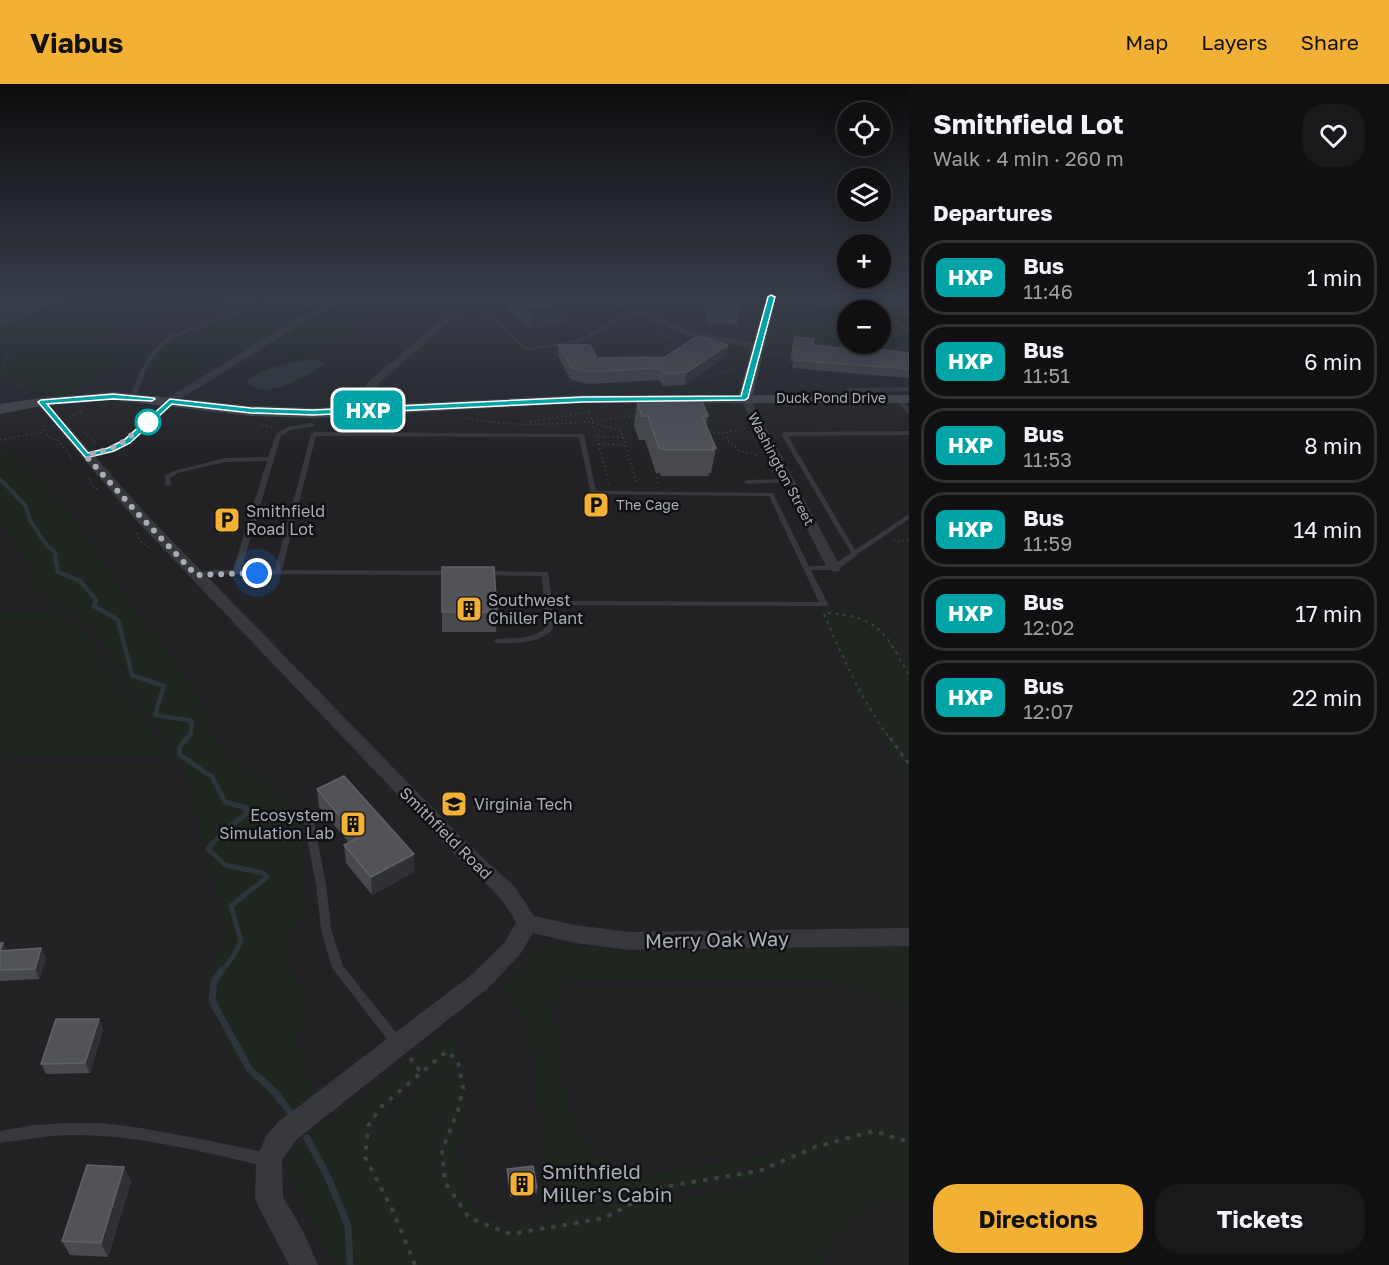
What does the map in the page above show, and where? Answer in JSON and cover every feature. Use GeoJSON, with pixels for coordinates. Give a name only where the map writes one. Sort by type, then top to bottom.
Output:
{"type":"FeatureCollection","features":[{"type":"Feature","properties":{"kind":"street"},"geometry":{"type":"LineString","coordinates":[[170,401],[250,352]]}},
{"type":"Feature","properties":{"kind":"street"},"geometry":{"type":"LineString","coordinates":[[366,410],[369,389],[373,383],[408,352]]}},
{"type":"Feature","properties":{"kind":"street","name":"Washington Street"},"geometry":{"type":"LineString","coordinates":[[764,352],[745,398],[834,568]]}},
{"type":"Feature","properties":{"kind":"street","name":"Duck Pond Drive"},"geometry":{"type":"LineString","coordinates":[[0,409],[35,400],[133,397],[312,419],[366,410],[583,399],[851,399],[905,395]]}},
{"type":"Feature","properties":{"kind":"street","name":"Smithfield Road"},"geometry":{"type":"LineString","coordinates":[[35,400],[196,575],[462,850],[513,898],[522,910],[527,923]]}},
{"type":"Feature","properties":{"kind":"street"},"geometry":{"type":"LineString","coordinates":[[304,1265],[293,1241],[268,1200],[269,1160],[275,1145],[287,1131],[400,1046],[500,962],[522,935],[527,923]]}},
{"type":"Feature","properties":{"kind":"street","name":"Merry Oak Way"},"geometry":{"type":"LineString","coordinates":[[527,923],[575,934],[630,941],[909,937]]}},
{"type":"Feature","properties":{"kind":"lane"},"geometry":{"type":"LineString","coordinates":[[133,397],[148,360],[154,352]]}},
{"type":"Feature","properties":{"kind":"lane"},"geometry":{"type":"LineString","coordinates":[[905,395],[909,412]]}},
{"type":"Feature","properties":{"kind":"lane"},"geometry":{"type":"LineString","coordinates":[[86,456],[111,449],[127,441],[170,401]]}},
{"type":"Feature","properties":{"kind":"lane"},"geometry":{"type":"LineString","coordinates":[[236,573],[278,435],[312,419],[314,434],[278,573]]}},
{"type":"Feature","properties":{"kind":"lane"},"geometry":{"type":"LineString","coordinates":[[855,555],[784,434],[909,433]]}},
{"type":"Feature","properties":{"kind":"lane"},"geometry":{"type":"LineString","coordinates":[[314,434],[582,435],[593,493],[771,494],[824,604],[548,603]]}},
{"type":"Feature","properties":{"kind":"lane"},"geometry":{"type":"LineString","coordinates":[[168,484],[167,477],[176,472],[225,460],[270,459]]}},
{"type":"Feature","properties":{"kind":"lane"},"geometry":{"type":"LineString","coordinates":[[747,482],[787,482]]}},
{"type":"Feature","properties":{"kind":"lane"},"geometry":{"type":"LineString","coordinates":[[807,568],[834,568],[909,516]]}},
{"type":"Feature","properties":{"kind":"lane"},"geometry":{"type":"LineString","coordinates":[[196,575],[458,573]]}},
{"type":"Feature","properties":{"kind":"lane"},"geometry":{"type":"LineString","coordinates":[[480,573],[544,574],[549,629],[543,636],[533,639],[498,640]]}},
{"type":"Feature","properties":{"kind":"lane"},"geometry":{"type":"LineString","coordinates":[[308,817],[321,884],[326,929],[338,968],[400,1046]]}},
{"type":"Feature","properties":{"kind":"lane"},"geometry":{"type":"LineString","coordinates":[[0,1137],[29,1131],[112,1130],[156,1134],[269,1160]]}},
{"type":"Feature","properties":{"kind":"path"},"geometry":{"type":"LineString","coordinates":[[7,352],[1,368],[2,375],[10,383],[24,388],[35,400]]}},
{"type":"Feature","properties":{"kind":"path"},"geometry":{"type":"LineString","coordinates":[[555,352],[574,388]]}},
{"type":"Feature","properties":{"kind":"path"},"geometry":{"type":"LineString","coordinates":[[633,359],[657,352]]}},
{"type":"Feature","properties":{"kind":"path"},"geometry":{"type":"LineString","coordinates":[[660,359],[666,352]]}},
{"type":"Feature","properties":{"kind":"path"},"geometry":{"type":"LineString","coordinates":[[647,355],[652,359]]}},
{"type":"Feature","properties":{"kind":"path"},"geometry":{"type":"LineString","coordinates":[[695,379],[742,368]]}},
{"type":"Feature","properties":{"kind":"path"},"geometry":{"type":"LineString","coordinates":[[842,374],[844,384]]}},
{"type":"Feature","properties":{"kind":"path"},"geometry":{"type":"LineString","coordinates":[[586,402],[598,437],[610,489]]}},
{"type":"Feature","properties":{"kind":"path"},"geometry":{"type":"LineString","coordinates":[[69,411],[72,416]]}},
{"type":"Feature","properties":{"kind":"path"},"geometry":{"type":"LineString","coordinates":[[527,423],[590,412]]}},
{"type":"Feature","properties":{"kind":"path"},"geometry":{"type":"LineString","coordinates":[[464,417],[485,423],[594,423],[644,413]]}},
{"type":"Feature","properties":{"kind":"path"},"geometry":{"type":"LineString","coordinates":[[554,417],[562,423]]}},
{"type":"Feature","properties":{"kind":"path"},"geometry":{"type":"LineString","coordinates":[[594,423],[621,431],[639,490]]}},
{"type":"Feature","properties":{"kind":"path"},"geometry":{"type":"LineString","coordinates":[[701,433],[727,433],[745,428]]}},
{"type":"Feature","properties":{"kind":"path"},"geometry":{"type":"LineString","coordinates":[[81,430],[101,449]]}},
{"type":"Feature","properties":{"kind":"path"},"geometry":{"type":"LineString","coordinates":[[0,440],[45,432]]}},
{"type":"Feature","properties":{"kind":"path"},"geometry":{"type":"LineString","coordinates":[[727,433],[727,440],[734,448],[744,453],[760,456]]}},
{"type":"Feature","properties":{"kind":"path"},"geometry":{"type":"LineString","coordinates":[[598,437],[623,437]]}},
{"type":"Feature","properties":{"kind":"path"},"geometry":{"type":"LineString","coordinates":[[599,444],[625,445]]}},
{"type":"Feature","properties":{"kind":"path"},"geometry":{"type":"LineString","coordinates":[[656,473],[660,490]]}},
{"type":"Feature","properties":{"kind":"path"},"geometry":{"type":"LineString","coordinates":[[894,539],[899,542],[909,539]]}},
{"type":"Feature","properties":{"kind":"path"},"geometry":{"type":"LineString","coordinates":[[822,608],[845,663],[874,717],[909,764]]}},
{"type":"Feature","properties":{"kind":"path"},"geometry":{"type":"LineString","coordinates":[[824,613],[856,615],[876,625],[886,634],[909,675]]}},
{"type":"Feature","properties":{"kind":"path"},"geometry":{"type":"LineString","coordinates":[[415,1265],[393,1212],[365,1157],[368,1126],[381,1107],[447,1051],[458,1062],[463,1088],[458,1111],[442,1150],[445,1182],[469,1218],[511,1234],[605,1218],[662,1187],[759,1171],[815,1147],[874,1131],[909,1142]]}},
{"type":"Feature","properties":{"kind":"shaded area","name":"Virginia Tech"},"geometry":{"type":"Polygon","coordinates":[[[0,352],[891,354],[891,352],[909,352],[909,1265],[0,1265],[0,352]]]}},
{"type":"Feature","properties":{"kind":"shaded area"},"geometry":{"type":"Polygon","coordinates":[[[0,352],[236,352],[188,374],[170,375],[142,366],[121,365],[105,372],[78,391],[61,396],[45,394],[13,373],[0,380],[0,352]]]}},
{"type":"Feature","properties":{"kind":"shaded area"},"geometry":{"type":"Polygon","coordinates":[[[278,352],[318,352],[308,358],[293,357],[278,352]]]}},
{"type":"Feature","properties":{"kind":"shaded area"},"geometry":{"type":"Polygon","coordinates":[[[315,359],[326,364],[275,389],[264,390],[246,381],[270,369],[315,359]]]}},
{"type":"Feature","properties":{"kind":"shaded area"},"geometry":{"type":"Polygon","coordinates":[[[0,450],[44,482],[85,532],[127,602],[163,645],[198,697],[214,736],[232,760],[275,788],[299,818],[304,840],[302,875],[305,905],[291,934],[293,977],[309,994],[296,1042],[313,1094],[286,1119],[228,1051],[206,982],[227,928],[183,769],[172,747],[121,676],[96,631],[31,588],[27,560],[0,520],[0,450]]]}},
{"type":"Feature","properties":{"kind":"shaded area"},"geometry":{"type":"Polygon","coordinates":[[[55,610],[80,629],[89,640],[121,691],[172,757],[4,756],[0,764],[0,613],[55,610]]]}},
{"type":"Feature","properties":{"kind":"shaded area"},"geometry":{"type":"Polygon","coordinates":[[[819,610],[859,610],[879,619],[909,666],[909,752],[896,735],[909,755],[909,781],[863,706],[819,610]]]}},
{"type":"Feature","properties":{"kind":"shaded area"},"geometry":{"type":"Polygon","coordinates":[[[543,943],[649,953],[909,945],[909,1009],[882,997],[830,980],[563,980],[552,1011],[569,1112],[595,1156],[636,1180],[645,1175],[768,1155],[847,1128],[898,1127],[909,1133],[909,1206],[901,1200],[868,1205],[835,1237],[819,1265],[333,1265],[291,1176],[293,1151],[328,1117],[336,1120],[338,1115],[452,1031],[468,1110],[457,1147],[461,1179],[471,1203],[488,1219],[510,1227],[560,1217],[539,1118],[532,1047],[519,1011],[501,990],[543,943]],[[428,1070],[398,1094],[373,1135],[379,1138],[398,1108],[430,1075],[444,1087],[443,1112],[431,1149],[433,1178],[461,1226],[436,1178],[434,1152],[447,1115],[446,1087],[442,1076],[428,1070]],[[841,1149],[826,1152],[767,1176],[664,1192],[678,1199],[749,1186],[841,1149]]]}},
{"type":"Feature","properties":{"kind":"building"},"geometry":{"type":"Polygon","coordinates":[[[562,352],[594,352],[597,358],[665,357],[673,352],[717,352],[687,372],[665,374],[661,368],[589,372],[572,368],[562,352]]]}},
{"type":"Feature","properties":{"kind":"building"},"geometry":{"type":"Polygon","coordinates":[[[792,352],[909,353],[909,369],[794,360],[795,354],[792,352]]]}},
{"type":"Feature","properties":{"kind":"building"},"geometry":{"type":"Polygon","coordinates":[[[637,401],[702,401],[708,416],[702,416],[716,448],[712,448],[713,450],[664,450],[659,448],[648,416],[642,416],[637,401]]]}},
{"type":"Feature","properties":{"kind":"building"},"geometry":{"type":"Polygon","coordinates":[[[442,567],[494,567],[497,612],[442,612],[442,567]]]}},
{"type":"Feature","properties":{"kind":"building"},"geometry":{"type":"Polygon","coordinates":[[[344,776],[414,854],[371,877],[344,845],[358,838],[317,789],[344,776]]]}},
{"type":"Feature","properties":{"kind":"building"},"geometry":{"type":"Polygon","coordinates":[[[41,948],[35,969],[0,970],[0,951],[41,948]]]}},
{"type":"Feature","properties":{"kind":"building"},"geometry":{"type":"Polygon","coordinates":[[[56,1019],[99,1019],[85,1063],[41,1064],[56,1019]]]}},
{"type":"Feature","properties":{"kind":"building"},"geometry":{"type":"Polygon","coordinates":[[[87,1165],[124,1167],[101,1243],[62,1241],[87,1165]]]}},
{"type":"Feature","properties":{"kind":"building","name":"Smithfield Miller's Cabin"},"geometry":{"type":"Polygon","coordinates":[[[533,1166],[537,1188],[511,1192],[507,1169],[533,1166]]]}},
{"type":"Feature","properties":{"kind":"waterway"},"geometry":{"type":"LineString","coordinates":[[0,479],[25,505],[31,522],[56,556]]}},
{"type":"Feature","properties":{"kind":"waterway"},"geometry":{"type":"LineString","coordinates":[[55,555],[58,572],[80,581],[96,600],[94,606],[118,620],[132,675],[164,686],[155,715],[192,721],[191,734],[186,740]]}},
{"type":"Feature","properties":{"kind":"waterway"},"geometry":{"type":"LineString","coordinates":[[187,738],[179,748],[180,755],[212,777],[225,802],[247,808],[246,814],[221,834],[208,849],[225,865],[263,873],[267,877],[231,906],[241,941],[233,957],[221,972]]}},
{"type":"Feature","properties":{"kind":"waterway"},"geometry":{"type":"LineString","coordinates":[[222,970],[214,981],[212,1001],[250,1070],[273,1090],[290,1112]]}},
{"type":"Feature","properties":{"kind":"waterway"},"geometry":{"type":"LineString","coordinates":[[307,1138],[327,1175],[348,1226],[350,1265]]}},
{"type":"Feature","properties":{"kind":"bus line","name":"HXP"},"geometry":{"type":"LineString","coordinates":[[152,399],[113,396],[41,402],[86,456],[111,449],[127,441],[170,401],[251,411],[313,413],[583,399],[745,398],[755,352]]}},
{"type":"Feature","properties":{"kind":"place","name":"The Cage"},"geometry":{"type":"Point","coordinates":[596,505]}},
{"type":"Feature","properties":{"kind":"place","name":"Smithfield Road Lot"},"geometry":{"type":"Point","coordinates":[227,520]}},
{"type":"Feature","properties":{"kind":"place","name":"Southwest Chiller Plant"},"geometry":{"type":"Point","coordinates":[469,609]}},
{"type":"Feature","properties":{"kind":"place","name":"Virginia Tech"},"geometry":{"type":"Point","coordinates":[454,804]}},
{"type":"Feature","properties":{"kind":"place","name":"Ecosystem Simulation Lab"},"geometry":{"type":"Point","coordinates":[353,824]}},
{"type":"Feature","properties":{"kind":"place","name":"Smithfield Miller's Cabin"},"geometry":{"type":"Point","coordinates":[522,1184]}},
{"type":"Feature","properties":{"kind":"route"},"geometry":{"type":"LineString","coordinates":[[148,422],[118,446],[86,456],[196,575],[214,572],[257,573]]}}]}
